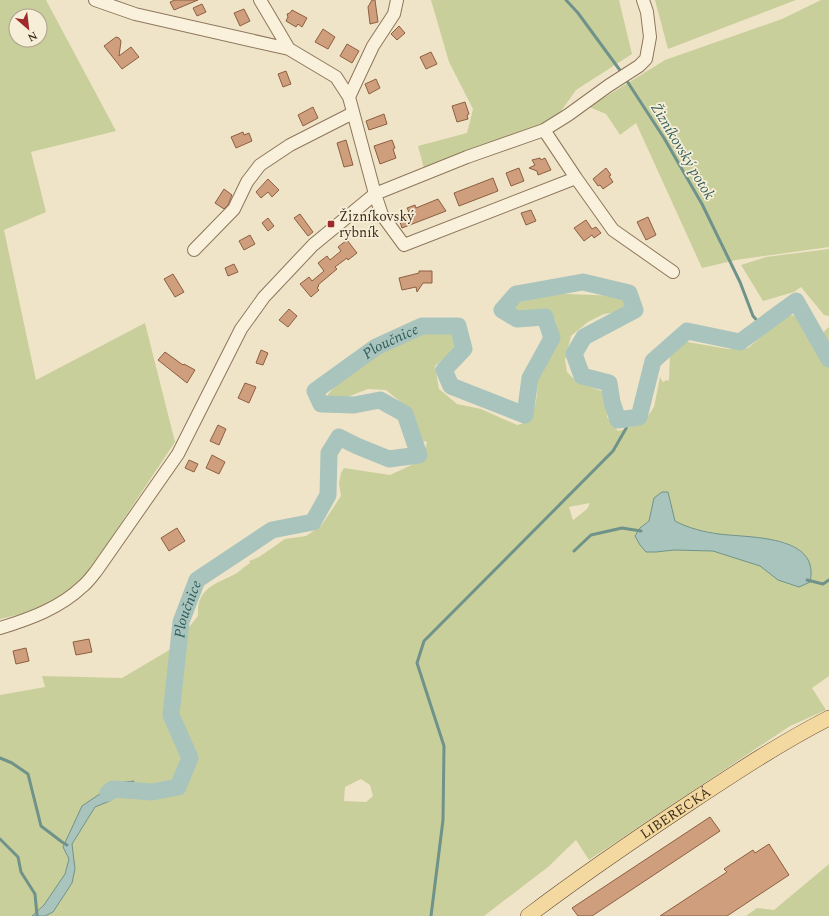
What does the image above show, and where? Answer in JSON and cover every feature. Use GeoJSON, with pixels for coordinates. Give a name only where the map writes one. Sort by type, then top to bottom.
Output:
{"type":"FeatureCollection","features":[{"type":"Feature","properties":{"kind":"main road","name":"LIBERECKÁ"},"geometry":{"type":"LineString","coordinates":[[528,916],[570,884],[754,760],[803,731],[829,718]]}},
{"type":"Feature","properties":{"kind":"street"},"geometry":{"type":"LineString","coordinates":[[95,0],[135,14],[289,49],[336,76],[349,97],[382,215],[404,245],[576,178]]}},
{"type":"Feature","properties":{"kind":"street"},"geometry":{"type":"LineString","coordinates":[[260,0],[289,49]]}},
{"type":"Feature","properties":{"kind":"street"},"geometry":{"type":"LineString","coordinates":[[349,97],[373,46],[394,14],[397,0]]}},
{"type":"Feature","properties":{"kind":"street"},"geometry":{"type":"LineString","coordinates":[[0,628],[28,620],[51,609],[84,586],[97,570],[178,454],[241,329],[264,297],[313,245],[375,194],[467,157],[544,130],[639,66],[646,59],[650,37],[647,12],[643,0]]}},
{"type":"Feature","properties":{"kind":"street"},"geometry":{"type":"LineString","coordinates":[[194,250],[234,209],[247,182],[260,165],[290,145],[354,113]]}},
{"type":"Feature","properties":{"kind":"street"},"geometry":{"type":"LineString","coordinates":[[544,130],[613,230],[673,272]]}},
{"type":"Feature","properties":{"kind":"green space"},"geometry":{"type":"Polygon","coordinates":[[[0,0],[46,0],[116,131],[31,152],[46,212],[4,230],[36,380],[145,323],[175,442],[85,577],[54,601],[21,614],[0,619],[0,0]]]}},
{"type":"Feature","properties":{"kind":"green space"},"geometry":{"type":"Polygon","coordinates":[[[431,0],[619,0],[632,54],[576,90],[554,121],[425,172],[418,146],[467,133],[473,109],[449,62],[431,0]]]}},
{"type":"Feature","properties":{"kind":"green space"},"geometry":{"type":"Polygon","coordinates":[[[655,0],[796,0],[668,49],[655,0]]]}},
{"type":"Feature","properties":{"kind":"green space"},"geometry":{"type":"Polygon","coordinates":[[[821,0],[829,0],[829,247],[736,260],[702,268],[636,123],[620,135],[606,114],[589,107],[665,60],[782,19],[821,0]]]}},
{"type":"Feature","properties":{"kind":"green space"},"geometry":{"type":"Polygon","coordinates":[[[829,249],[829,316],[824,315],[801,287],[794,292],[763,301],[741,265],[766,257],[829,249]]]}},
{"type":"Feature","properties":{"kind":"green space"},"geometry":{"type":"Polygon","coordinates":[[[543,293],[618,296],[630,305],[630,310],[604,314],[588,322],[571,336],[565,360],[567,372],[577,382],[607,393],[607,417],[618,431],[643,423],[654,407],[660,377],[663,382],[667,380],[669,381],[670,354],[682,341],[728,349],[748,348],[785,316],[798,315],[814,335],[814,341],[829,327],[829,676],[812,688],[826,710],[790,726],[589,860],[576,840],[548,867],[484,916],[0,916],[0,695],[45,687],[42,676],[122,678],[171,649],[198,616],[200,599],[209,588],[237,573],[250,563],[249,561],[259,557],[285,539],[306,536],[321,526],[341,496],[339,483],[341,473],[344,468],[390,475],[422,460],[427,442],[423,441],[408,408],[386,390],[368,389],[345,398],[326,397],[339,381],[406,334],[459,332],[461,336],[454,350],[435,366],[439,389],[457,404],[481,409],[517,425],[525,422],[534,410],[540,366],[558,339],[558,331],[555,319],[544,312],[512,312],[512,305],[543,293]],[[590,503],[569,507],[573,520],[587,509],[590,503]],[[649,521],[640,528],[635,536],[656,552],[674,550],[713,551],[760,566],[779,580],[799,587],[795,547],[784,542],[718,534],[687,527],[675,521],[649,521]],[[361,779],[345,787],[344,801],[366,802],[373,796],[370,785],[361,779]]]}},
{"type":"Feature","properties":{"kind":"green space"},"geometry":{"type":"Polygon","coordinates":[[[829,864],[829,916],[746,916],[757,908],[774,910],[829,864]]]}},
{"type":"Feature","properties":{"kind":"water"},"geometry":{"type":"Polygon","coordinates":[[[662,492],[668,492],[675,521],[685,526],[713,533],[763,538],[794,547],[804,555],[810,566],[810,582],[799,587],[778,580],[760,566],[713,551],[674,550],[646,552],[635,536],[640,528],[649,521],[654,498],[662,492]]]}},
{"type":"Feature","properties":{"kind":"water"},"geometry":{"type":"Polygon","coordinates":[[[134,781],[128,793],[115,795],[112,800],[95,807],[72,844],[75,869],[72,883],[53,912],[45,916],[32,916],[44,905],[65,874],[69,859],[63,847],[82,806],[116,783],[134,781]]]}},
{"type":"Feature","properties":{"kind":"building"},"geometry":{"type":"Polygon","coordinates":[[[175,0],[198,0],[174,10],[170,2],[175,0]]]}},
{"type":"Feature","properties":{"kind":"building"},"geometry":{"type":"Polygon","coordinates":[[[372,0],[375,0],[378,22],[370,24],[368,7],[372,0]]]}},
{"type":"Feature","properties":{"kind":"building"},"geometry":{"type":"Polygon","coordinates":[[[202,4],[206,12],[197,16],[193,8],[202,4]]]}},
{"type":"Feature","properties":{"kind":"building"},"geometry":{"type":"Polygon","coordinates":[[[244,9],[250,21],[240,26],[234,13],[244,9]]]}},
{"type":"Feature","properties":{"kind":"building"},"geometry":{"type":"Polygon","coordinates":[[[292,10],[307,18],[302,27],[298,24],[296,27],[286,21],[288,17],[287,14],[292,10]]]}},
{"type":"Feature","properties":{"kind":"building"},"geometry":{"type":"Polygon","coordinates":[[[399,26],[405,33],[397,40],[391,34],[399,26]]]}},
{"type":"Feature","properties":{"kind":"building"},"geometry":{"type":"Polygon","coordinates":[[[323,29],[335,37],[328,49],[315,42],[323,29]]]}},
{"type":"Feature","properties":{"kind":"building"},"geometry":{"type":"Polygon","coordinates":[[[116,37],[121,41],[119,56],[131,47],[139,57],[122,69],[104,46],[116,37]]]}},
{"type":"Feature","properties":{"kind":"building"},"geometry":{"type":"Polygon","coordinates":[[[347,44],[359,51],[352,63],[340,56],[347,44]]]}},
{"type":"Feature","properties":{"kind":"building"},"geometry":{"type":"Polygon","coordinates":[[[431,52],[437,64],[426,69],[420,57],[431,52]]]}},
{"type":"Feature","properties":{"kind":"building"},"geometry":{"type":"Polygon","coordinates":[[[286,71],[291,84],[283,87],[278,74],[286,71]]]}},
{"type":"Feature","properties":{"kind":"building"},"geometry":{"type":"Polygon","coordinates":[[[376,79],[380,88],[369,94],[365,84],[376,79]]]}},
{"type":"Feature","properties":{"kind":"building"},"geometry":{"type":"Polygon","coordinates":[[[465,102],[469,114],[467,115],[468,119],[457,122],[452,106],[465,102]]]}},
{"type":"Feature","properties":{"kind":"building"},"geometry":{"type":"Polygon","coordinates":[[[313,107],[318,118],[303,126],[298,115],[313,107]]]}},
{"type":"Feature","properties":{"kind":"building"},"geometry":{"type":"Polygon","coordinates":[[[384,114],[387,124],[369,130],[366,121],[384,114]]]}},
{"type":"Feature","properties":{"kind":"building"},"geometry":{"type":"Polygon","coordinates":[[[243,132],[244,135],[249,133],[252,141],[236,148],[231,137],[243,132]]]}},
{"type":"Feature","properties":{"kind":"building"},"geometry":{"type":"Polygon","coordinates":[[[346,140],[353,165],[344,167],[337,143],[346,140]]]}},
{"type":"Feature","properties":{"kind":"building"},"geometry":{"type":"Polygon","coordinates":[[[392,140],[396,158],[380,164],[374,146],[392,140]]]}},
{"type":"Feature","properties":{"kind":"building"},"geometry":{"type":"Polygon","coordinates":[[[540,158],[541,160],[545,158],[551,170],[538,175],[537,171],[529,168],[535,165],[532,160],[540,158]]]}},
{"type":"Feature","properties":{"kind":"building"},"geometry":{"type":"Polygon","coordinates":[[[519,168],[524,181],[511,186],[506,173],[519,168]]]}},
{"type":"Feature","properties":{"kind":"building"},"geometry":{"type":"Polygon","coordinates":[[[606,168],[611,175],[609,176],[613,182],[603,189],[600,185],[598,186],[593,179],[606,168]]]}},
{"type":"Feature","properties":{"kind":"building"},"geometry":{"type":"Polygon","coordinates":[[[493,178],[498,191],[459,206],[454,193],[493,178]]]}},
{"type":"Feature","properties":{"kind":"building"},"geometry":{"type":"Polygon","coordinates":[[[268,179],[279,190],[272,197],[268,192],[261,198],[256,192],[268,179]]]}},
{"type":"Feature","properties":{"kind":"building"},"geometry":{"type":"Polygon","coordinates":[[[224,189],[232,195],[228,205],[224,209],[215,203],[224,189]]]}},
{"type":"Feature","properties":{"kind":"building"},"geometry":{"type":"Polygon","coordinates":[[[438,199],[446,211],[402,228],[398,216],[409,212],[407,208],[415,205],[416,208],[438,199]]]}},
{"type":"Feature","properties":{"kind":"building"},"geometry":{"type":"Polygon","coordinates":[[[531,210],[536,221],[526,225],[521,213],[531,210]]]}},
{"type":"Feature","properties":{"kind":"building"},"geometry":{"type":"Polygon","coordinates":[[[300,214],[313,232],[308,236],[294,218],[300,214]]]}},
{"type":"Feature","properties":{"kind":"building"},"geometry":{"type":"Polygon","coordinates":[[[648,217],[656,235],[646,240],[637,222],[648,217]]]}},
{"type":"Feature","properties":{"kind":"building"},"geometry":{"type":"Polygon","coordinates":[[[268,218],[274,226],[268,231],[262,223],[268,218]]]}},
{"type":"Feature","properties":{"kind":"building"},"geometry":{"type":"Polygon","coordinates":[[[586,220],[592,229],[596,227],[601,233],[594,238],[592,235],[584,241],[574,228],[586,220]]]}},
{"type":"Feature","properties":{"kind":"building"},"geometry":{"type":"Polygon","coordinates":[[[250,235],[255,244],[244,250],[239,241],[250,235]]]}},
{"type":"Feature","properties":{"kind":"building"},"geometry":{"type":"Polygon","coordinates":[[[347,240],[357,253],[335,267],[337,269],[318,285],[319,286],[317,288],[319,290],[311,297],[300,284],[309,277],[312,281],[324,271],[318,263],[327,256],[330,260],[341,251],[338,247],[347,240]]]}},
{"type":"Feature","properties":{"kind":"building"},"geometry":{"type":"Polygon","coordinates":[[[234,264],[238,272],[228,276],[225,268],[234,264]]]}},
{"type":"Feature","properties":{"kind":"building"},"geometry":{"type":"Polygon","coordinates":[[[419,271],[432,271],[432,283],[423,283],[417,292],[416,287],[402,290],[399,278],[419,273],[419,271]]]}},
{"type":"Feature","properties":{"kind":"building"},"geometry":{"type":"Polygon","coordinates":[[[173,274],[184,292],[175,297],[164,279],[173,274]]]}},
{"type":"Feature","properties":{"kind":"building"},"geometry":{"type":"Polygon","coordinates":[[[289,309],[297,316],[288,327],[279,320],[289,309]]]}},
{"type":"Feature","properties":{"kind":"building"},"geometry":{"type":"Polygon","coordinates":[[[261,350],[268,353],[263,365],[256,363],[261,350]]]}},
{"type":"Feature","properties":{"kind":"building"},"geometry":{"type":"Polygon","coordinates":[[[165,352],[183,365],[184,364],[195,370],[187,383],[158,360],[165,352]]]}},
{"type":"Feature","properties":{"kind":"building"},"geometry":{"type":"Polygon","coordinates":[[[245,383],[256,387],[249,403],[238,398],[245,383]]]}},
{"type":"Feature","properties":{"kind":"building"},"geometry":{"type":"Polygon","coordinates":[[[218,425],[226,429],[219,445],[210,441],[218,425]]]}},
{"type":"Feature","properties":{"kind":"building"},"geometry":{"type":"Polygon","coordinates":[[[212,455],[225,462],[219,474],[206,468],[212,455]]]}},
{"type":"Feature","properties":{"kind":"building"},"geometry":{"type":"Polygon","coordinates":[[[189,460],[198,464],[194,472],[185,468],[189,460]]]}},
{"type":"Feature","properties":{"kind":"building"},"geometry":{"type":"Polygon","coordinates":[[[177,528],[185,541],[169,551],[161,538],[177,528]]]}},
{"type":"Feature","properties":{"kind":"building"},"geometry":{"type":"Polygon","coordinates":[[[89,639],[92,652],[76,655],[73,642],[89,639]]]}},
{"type":"Feature","properties":{"kind":"building"},"geometry":{"type":"Polygon","coordinates":[[[26,648],[29,661],[16,664],[13,651],[26,648]]]}},
{"type":"Feature","properties":{"kind":"building"},"geometry":{"type":"Polygon","coordinates":[[[710,817],[720,831],[592,916],[578,916],[572,908],[710,817]]]}},
{"type":"Feature","properties":{"kind":"building"},"geometry":{"type":"Polygon","coordinates":[[[769,844],[789,875],[727,916],[660,916],[727,872],[724,869],[753,850],[755,853],[769,844]]]}},
{"type":"Feature","properties":{"kind":"waterway","name":"Žizníkovský potok"},"geometry":{"type":"LineString","coordinates":[[566,0],[578,13],[622,73]]}},
{"type":"Feature","properties":{"kind":"waterway","name":"Žizníkovský potok"},"geometry":{"type":"LineString","coordinates":[[625,78],[664,138],[702,204],[740,282],[753,316],[761,325]]}},
{"type":"Feature","properties":{"kind":"waterway","name":"Ploučnice"},"geometry":{"type":"LineString","coordinates":[[108,793],[113,789],[152,792],[178,787],[190,758],[171,715],[181,622],[197,580],[272,530],[313,522],[328,495],[329,453],[339,437],[389,459],[419,455],[405,414],[380,400],[354,405],[321,404],[315,391],[376,347],[422,326],[458,326],[464,349],[444,370],[451,386],[525,415],[530,378],[552,338],[545,317],[517,319],[502,310],[516,294],[583,282],[629,293],[635,310],[584,337],[574,354],[582,376],[609,383],[612,402],[618,420],[639,417],[653,361],[687,331],[740,342],[796,301],[829,359]]}},
{"type":"Feature","properties":{"kind":"waterway"},"geometry":{"type":"LineString","coordinates":[[431,916],[443,820],[444,746],[417,663],[424,641],[613,451],[632,418]]}},
{"type":"Feature","properties":{"kind":"waterway"},"geometry":{"type":"LineString","coordinates":[[574,551],[591,535],[622,528],[641,531]]}},
{"type":"Feature","properties":{"kind":"waterway"},"geometry":{"type":"LineString","coordinates":[[807,580],[823,584],[829,580]]}},
{"type":"Feature","properties":{"kind":"waterway"},"geometry":{"type":"LineString","coordinates":[[0,758],[12,763],[28,774],[41,826],[67,845]]}},
{"type":"Feature","properties":{"kind":"waterway"},"geometry":{"type":"LineString","coordinates":[[0,839],[18,857],[21,872],[35,894],[37,915]]}},
{"type":"Feature","properties":{"kind":"place","name":"Žizníkovský rybník"},"geometry":{"type":"Point","coordinates":[331,224]}}]}
